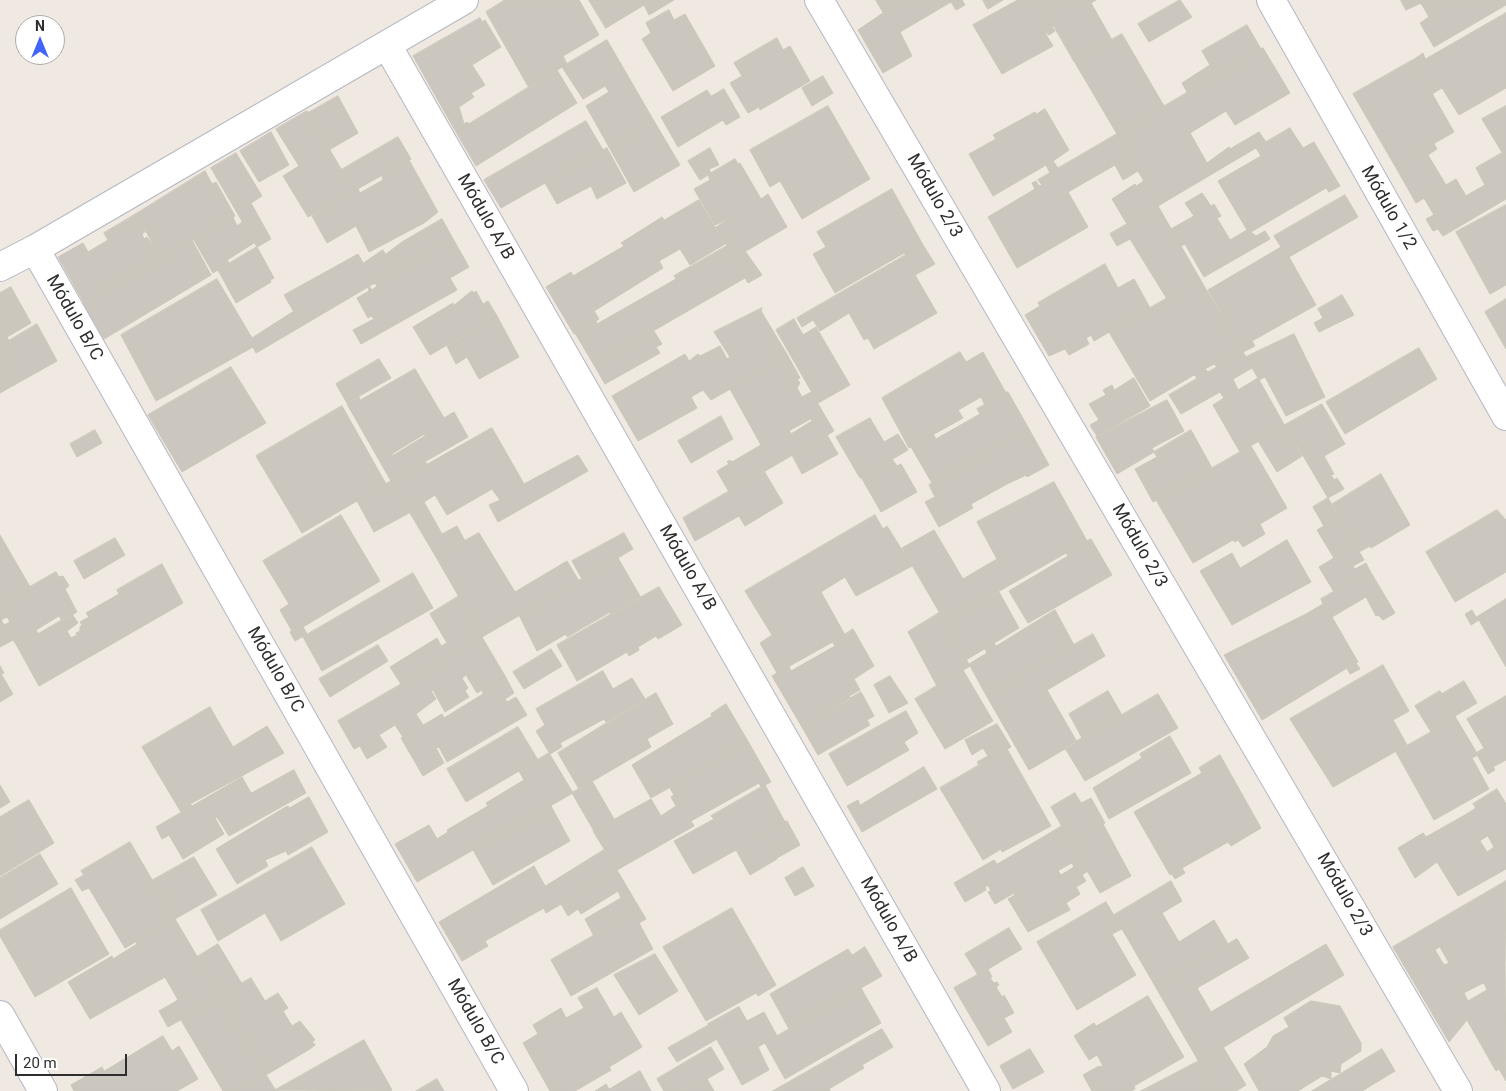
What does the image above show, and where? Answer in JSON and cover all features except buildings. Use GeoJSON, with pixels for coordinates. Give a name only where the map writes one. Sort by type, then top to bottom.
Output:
{"type":"FeatureCollection","features":[{"type":"Feature","properties":{"kind":"street"},"geometry":{"type":"LineString","coordinates":[[0,267],[35,249],[464,0]]}},
{"type":"Feature","properties":{"kind":"street","name":"Módulo 2/3"},"geometry":{"type":"LineString","coordinates":[[820,0],[1458,1091]]}},
{"type":"Feature","properties":{"kind":"street","name":"Módulo 1/2"},"geometry":{"type":"LineString","coordinates":[[1271,0],[1506,416]]}},
{"type":"Feature","properties":{"kind":"street","name":"Módulo A/B"},"geometry":{"type":"LineString","coordinates":[[387,45],[986,1091]]}},
{"type":"Feature","properties":{"kind":"street","name":"Módulo B/C"},"geometry":{"type":"LineString","coordinates":[[35,249],[514,1091]]}},
{"type":"Feature","properties":{"kind":"street"},"geometry":{"type":"LineString","coordinates":[[0,1015],[43,1091]]}}]}
